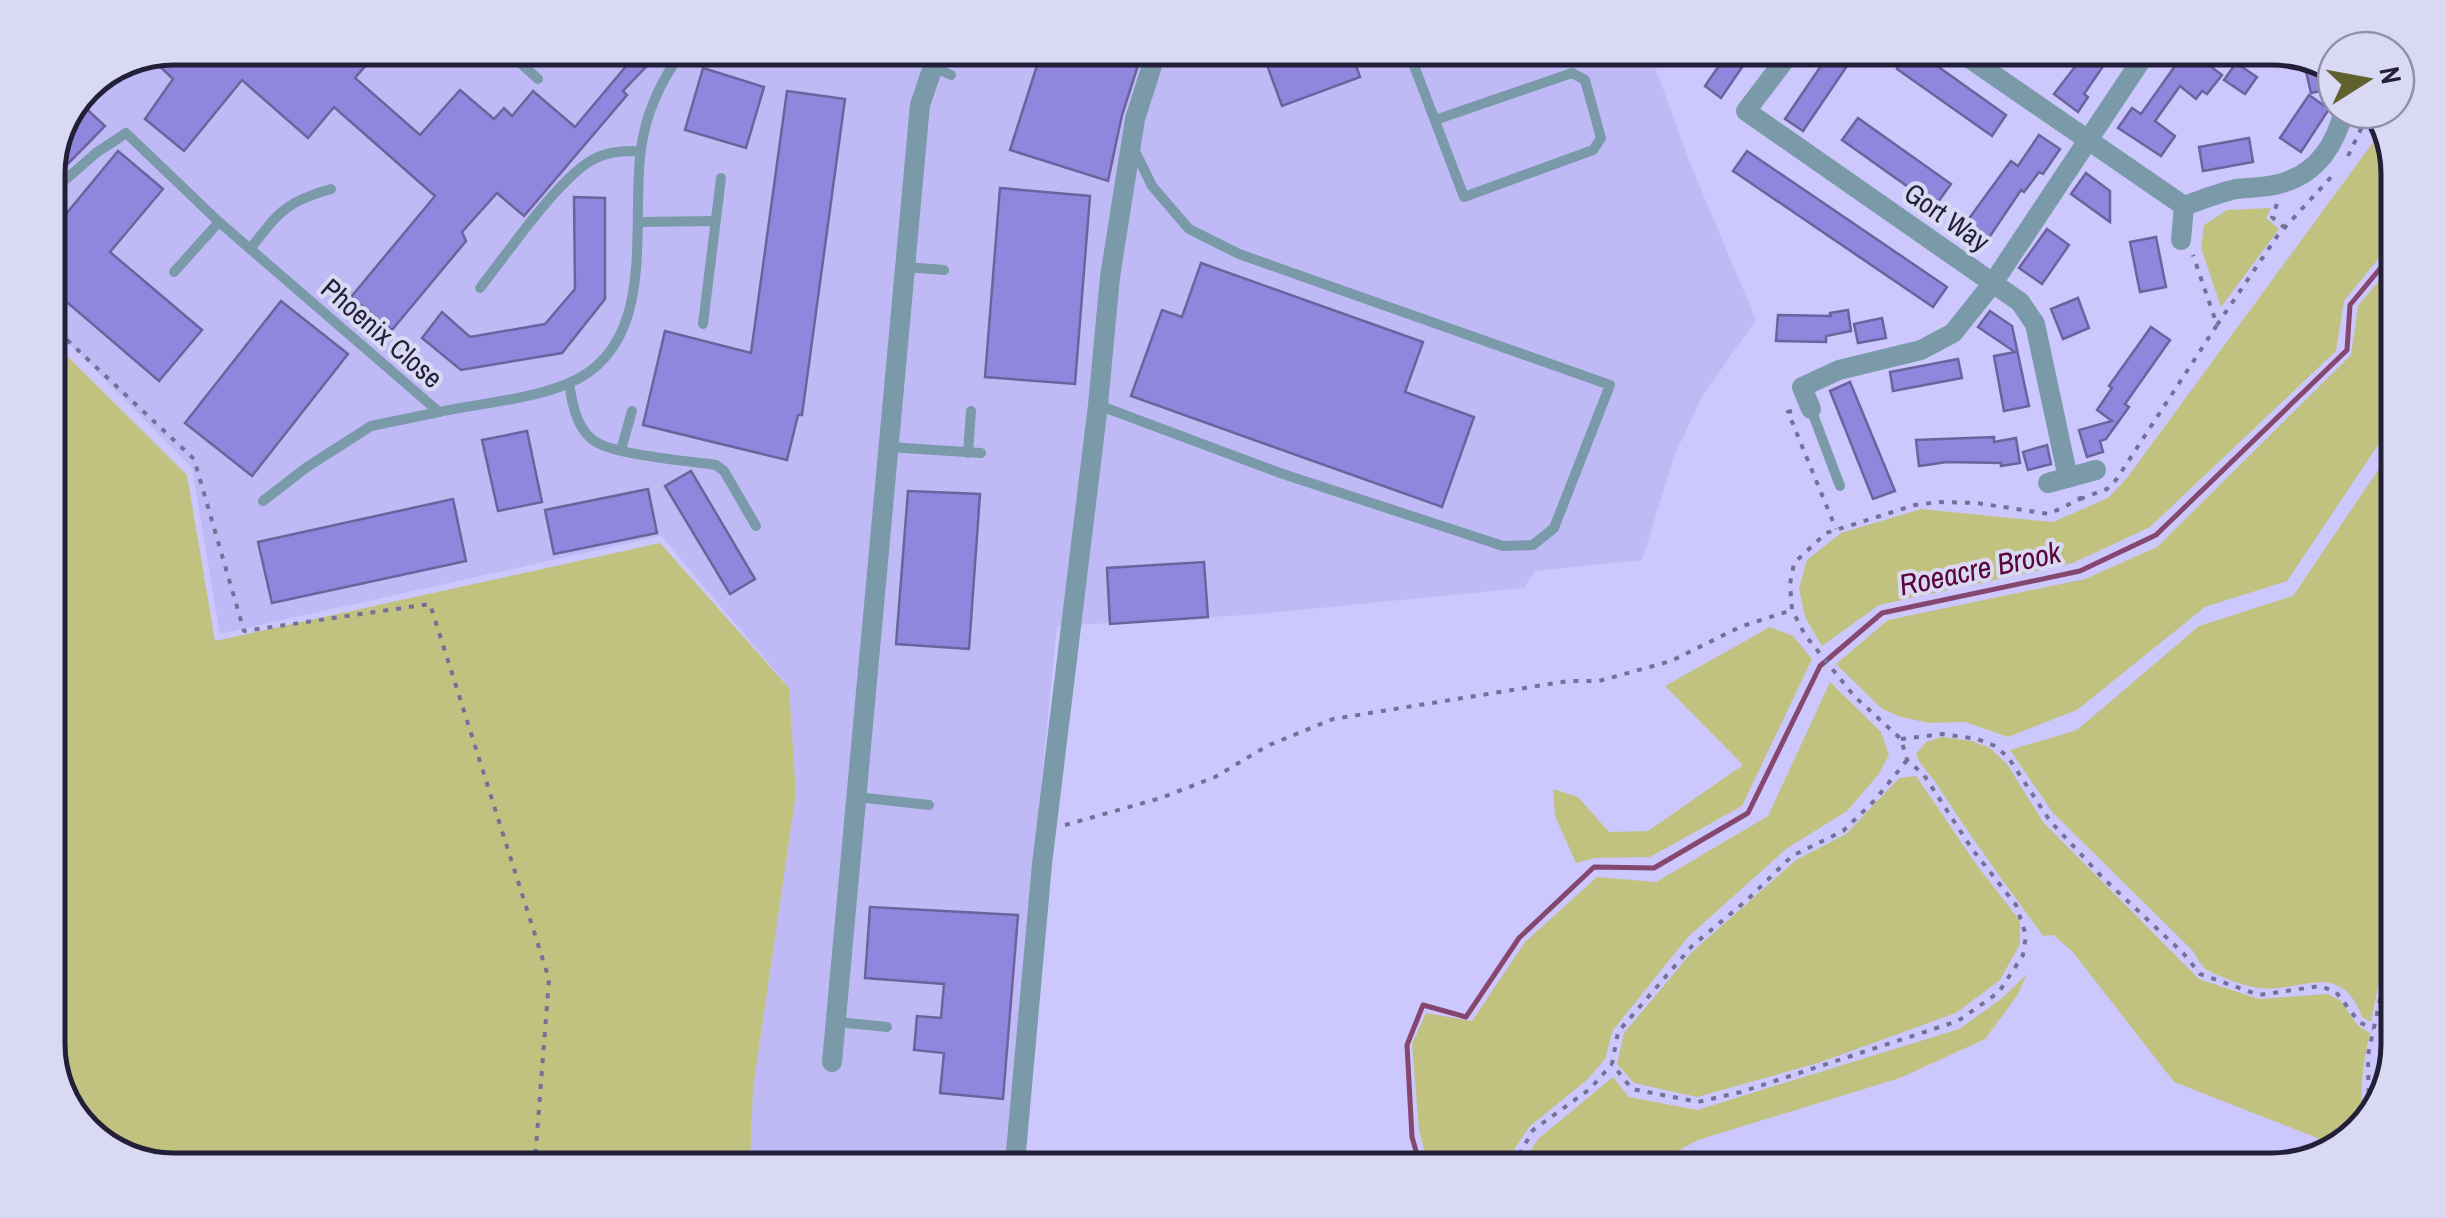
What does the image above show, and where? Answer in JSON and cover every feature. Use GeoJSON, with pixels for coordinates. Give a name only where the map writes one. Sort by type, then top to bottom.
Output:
{"type":"FeatureCollection","features":[{"type":"Feature","properties":{"kind":"street"},"geometry":{"type":"LineString","coordinates":[[832,1062],[920,105],[940,65]]}},
{"type":"Feature","properties":{"kind":"street"},"geometry":{"type":"LineString","coordinates":[[1016,1153],[1048,822],[1110,277],[1135,119],[1152,65]]}},
{"type":"Feature","properties":{"kind":"street","name":"Gort Way"},"geometry":{"type":"LineString","coordinates":[[1781,65],[1746,112],[2020,302],[2035,324],[2058,481]]}},
{"type":"Feature","properties":{"kind":"street"},"geometry":{"type":"LineString","coordinates":[[1979,65],[2184,206]]}},
{"type":"Feature","properties":{"kind":"street"},"geometry":{"type":"LineString","coordinates":[[1810,406],[1802,387],[1839,370],[1921,350],[1953,334],[1993,283],[2138,65]]}},
{"type":"Feature","properties":{"kind":"street"},"geometry":{"type":"LineString","coordinates":[[2184,206],[2218,193],[2284,183],[2315,166],[2338,130]]}},
{"type":"Feature","properties":{"kind":"street"},"geometry":{"type":"LineString","coordinates":[[2181,240],[2184,206]]}},
{"type":"Feature","properties":{"kind":"street"},"geometry":{"type":"LineString","coordinates":[[2058,481],[2096,470]]}},
{"type":"Feature","properties":{"kind":"lane"},"geometry":{"type":"LineString","coordinates":[[522,65],[538,79]]}},
{"type":"Feature","properties":{"kind":"lane","name":"Phoenix Close"},"geometry":{"type":"LineString","coordinates":[[65,180],[126,133],[219,222],[439,412],[568,383],[594,366],[613,344],[629,315],[636,284],[640,150],[656,96],[674,65]]}},
{"type":"Feature","properties":{"kind":"lane"},"geometry":{"type":"LineString","coordinates":[[1414,65],[1464,198],[1592,150],[1601,138],[1584,80],[1572,73],[1435,120]]}},
{"type":"Feature","properties":{"kind":"lane"},"geometry":{"type":"LineString","coordinates":[[1098,405],[1280,472],[1504,546],[1533,545],[1554,528],[1610,386],[1239,254],[1189,229],[1152,186],[1132,143]]}},
{"type":"Feature","properties":{"kind":"lane"},"geometry":{"type":"LineString","coordinates":[[480,288],[572,174],[613,151],[640,150]]}},
{"type":"Feature","properties":{"kind":"lane"},"geometry":{"type":"LineString","coordinates":[[702,324],[721,178]]}},
{"type":"Feature","properties":{"kind":"lane"},"geometry":{"type":"LineString","coordinates":[[250,249],[280,210],[299,198],[331,189]]}},
{"type":"Feature","properties":{"kind":"lane"},"geometry":{"type":"LineString","coordinates":[[638,222],[716,221]]}},
{"type":"Feature","properties":{"kind":"lane"},"geometry":{"type":"LineString","coordinates":[[174,272],[219,222]]}},
{"type":"Feature","properties":{"kind":"lane"},"geometry":{"type":"LineString","coordinates":[[904,266],[944,270]]}},
{"type":"Feature","properties":{"kind":"lane"},"geometry":{"type":"LineString","coordinates":[[568,383],[582,426],[592,439],[621,450],[716,465],[724,470],[756,526]]}},
{"type":"Feature","properties":{"kind":"lane"},"geometry":{"type":"LineString","coordinates":[[1810,406],[1840,486]]}},
{"type":"Feature","properties":{"kind":"lane"},"geometry":{"type":"LineString","coordinates":[[621,450],[632,411]]}},
{"type":"Feature","properties":{"kind":"lane"},"geometry":{"type":"LineString","coordinates":[[263,501],[307,467],[372,426],[439,412]]}},
{"type":"Feature","properties":{"kind":"lane"},"geometry":{"type":"LineString","coordinates":[[968,452],[971,412]]}},
{"type":"Feature","properties":{"kind":"lane"},"geometry":{"type":"LineString","coordinates":[[888,446],[980,454]]}},
{"type":"Feature","properties":{"kind":"lane"},"geometry":{"type":"LineString","coordinates":[[856,797],[930,805]]}},
{"type":"Feature","properties":{"kind":"lane"},"geometry":{"type":"LineString","coordinates":[[836,1022],[887,1027]]}},
{"type":"Feature","properties":{"kind":"path"},"geometry":{"type":"LineString","coordinates":[[2346,159],[2362,130]]}},
{"type":"Feature","properties":{"kind":"path"},"geometry":{"type":"LineString","coordinates":[[1612,1064],[1632,1089],[1698,1102],[1850,1059],[1958,1022],[1999,992],[2024,955],[2026,934],[2016,904],[1972,849],[1924,775],[1907,760],[1901,739],[1854,696],[1805,634],[1792,610],[1790,584],[1794,563],[1805,550],[1836,529],[1939,502],[2050,514],[2107,489],[2278,235],[2337,170]]}},
{"type":"Feature","properties":{"kind":"path"},"geometry":{"type":"LineString","coordinates":[[2181,240],[2190,248],[2217,325]]}},
{"type":"Feature","properties":{"kind":"path"},"geometry":{"type":"LineString","coordinates":[[65,338],[194,460],[244,631],[430,604],[549,980],[537,1153]]}},
{"type":"Feature","properties":{"kind":"path"},"geometry":{"type":"LineString","coordinates":[[1810,406],[1788,412],[1836,529]]}},
{"type":"Feature","properties":{"kind":"path"},"geometry":{"type":"LineString","coordinates":[[2058,481],[2076,486],[2080,500]]}},
{"type":"Feature","properties":{"kind":"path"},"geometry":{"type":"LineString","coordinates":[[1048,822],[1065,825],[1161,798],[1215,778],[1267,746],[1333,719],[1568,680],[1600,680],[1671,662],[1740,627],[1792,610]]}},
{"type":"Feature","properties":{"kind":"path"},"geometry":{"type":"LineString","coordinates":[[1901,739],[1943,734],[1995,746],[2008,757],[2050,821],[2184,953],[2200,974],[2259,995],[2320,986],[2336,992],[2359,1022],[2374,1029]]}},
{"type":"Feature","properties":{"kind":"path"},"geometry":{"type":"LineString","coordinates":[[1520,1153],[1533,1130],[1590,1089],[1612,1064],[1618,1032],[1692,946],[1792,856],[1843,831],[1875,800],[1907,760]]}},
{"type":"Feature","properties":{"kind":"path"},"geometry":{"type":"LineString","coordinates":[[2369,1095],[2368,1055],[2381,996]]}},
{"type":"Feature","properties":{"kind":"shaded area"},"geometry":{"type":"Polygon","coordinates":[[[174,65],[1654,65],[1690,163],[1756,320],[1703,395],[1675,454],[1642,560],[1535,571],[1524,588],[1246,615],[1057,626],[1034,856],[1012,1153],[750,1153],[753,1089],[796,793],[789,687],[661,536],[220,634],[192,468],[65,339],[65,167],[76,126],[87,108],[113,83],[132,73],[174,65]]]}},
{"type":"Feature","properties":{"kind":"shaded area"},"geometry":{"type":"Polygon","coordinates":[[[2375,139],[2381,167],[2381,256],[2344,301],[2336,351],[2150,527],[2073,563],[1879,605],[1822,646],[1805,617],[1799,588],[1807,560],[1841,533],[1921,509],[2053,522],[2108,498],[2127,478],[2375,139]]]}},
{"type":"Feature","properties":{"kind":"shaded area"},"geometry":{"type":"Polygon","coordinates":[[[2271,208],[2266,218],[2279,229],[2221,307],[2201,248],[2204,225],[2227,210],[2271,208]]]}},
{"type":"Feature","properties":{"kind":"shaded area"},"geometry":{"type":"Polygon","coordinates":[[[2381,278],[2381,441],[2287,581],[2205,607],[2077,710],[2008,737],[1965,722],[1929,723],[1882,709],[1836,664],[1888,620],[2085,579],[2157,547],[2351,355],[2358,306],[2381,278]]]}},
{"type":"Feature","properties":{"kind":"shaded area"},"geometry":{"type":"Polygon","coordinates":[[[65,354],[187,475],[215,641],[660,543],[789,688],[796,793],[753,1089],[750,1153],[174,1153],[126,1142],[92,1116],[76,1092],[65,1051],[65,354]]]}},
{"type":"Feature","properties":{"kind":"shaded area"},"geometry":{"type":"Polygon","coordinates":[[[2381,466],[2381,970],[2371,1022],[2362,1017],[2343,988],[2331,983],[2260,988],[2207,970],[2193,951],[2053,813],[2010,750],[2077,730],[2199,626],[2293,596],[2381,466]]]}},
{"type":"Feature","properties":{"kind":"shaded area"},"geometry":{"type":"Polygon","coordinates":[[[1770,627],[1793,636],[1812,659],[1742,806],[1650,857],[1595,858],[1576,863],[1555,816],[1553,789],[1578,797],[1609,832],[1648,831],[1743,765],[1665,686],[1770,627]]]}},
{"type":"Feature","properties":{"kind":"shaded area"},"geometry":{"type":"Polygon","coordinates":[[[1830,682],[1881,732],[1889,755],[1878,775],[1847,811],[1786,849],[1688,937],[1613,1030],[1605,1059],[1588,1079],[1529,1127],[1512,1153],[1425,1153],[1419,1130],[1412,1044],[1426,1013],[1472,1021],[1525,942],[1597,877],[1656,882],[1768,816],[1830,682]]]}},
{"type":"Feature","properties":{"kind":"shaded area"},"geometry":{"type":"Polygon","coordinates":[[[1942,737],[1990,748],[2007,764],[2043,822],[2199,979],[2259,999],[2327,994],[2340,1000],[2358,1026],[2370,1033],[2363,1105],[2354,1116],[2323,1140],[2174,1082],[2072,951],[2053,935],[2043,936],[1920,763],[1916,754],[1926,742],[1942,737]]]}},
{"type":"Feature","properties":{"kind":"shaded area"},"geometry":{"type":"Polygon","coordinates":[[[1916,776],[2020,921],[2020,944],[2000,980],[1956,1013],[1818,1063],[1697,1097],[1634,1083],[1617,1064],[1624,1033],[1692,952],[1796,860],[1846,834],[1899,778],[1916,776]]]}},
{"type":"Feature","properties":{"kind":"shaded area"},"geometry":{"type":"Polygon","coordinates":[[[2027,974],[2017,996],[1985,1039],[1900,1078],[1698,1140],[1674,1153],[1529,1153],[1538,1139],[1613,1077],[1629,1097],[1697,1110],[1959,1029],[2001,999],[2027,974]]]}},
{"type":"Feature","properties":{"kind":"building"},"geometry":{"type":"Polygon","coordinates":[[[366,65],[355,78],[420,135],[460,90],[494,119],[504,108],[512,116],[533,91],[575,127],[627,65],[648,65],[524,216],[497,193],[462,232],[466,241],[392,330],[351,297],[435,196],[334,107],[308,138],[242,80],[184,151],[145,119],[173,79],[160,66],[366,65]]]}},
{"type":"Feature","properties":{"kind":"building"},"geometry":{"type":"Polygon","coordinates":[[[1037,65],[1138,65],[1122,115],[1108,181],[1010,150],[1037,65]]]}},
{"type":"Feature","properties":{"kind":"building"},"geometry":{"type":"Polygon","coordinates":[[[1267,65],[1356,65],[1360,77],[1282,106],[1267,65]]]}},
{"type":"Feature","properties":{"kind":"building"},"geometry":{"type":"Polygon","coordinates":[[[1719,65],[1744,65],[1721,98],[1705,86],[1719,65]]]}},
{"type":"Feature","properties":{"kind":"building"},"geometry":{"type":"Polygon","coordinates":[[[1822,65],[1848,65],[1803,131],[1785,119],[1822,65]]]}},
{"type":"Feature","properties":{"kind":"building"},"geometry":{"type":"Polygon","coordinates":[[[1900,65],[1936,65],[2006,115],[1992,136],[1897,69],[1900,65]]]}},
{"type":"Feature","properties":{"kind":"building"},"geometry":{"type":"Polygon","coordinates":[[[2076,65],[2104,65],[2084,94],[2088,97],[2078,112],[2054,94],[2076,65]]]}},
{"type":"Feature","properties":{"kind":"building"},"geometry":{"type":"Polygon","coordinates":[[[2176,65],[2209,65],[2222,75],[2207,94],[2202,91],[2196,99],[2180,86],[2155,121],[2175,136],[2161,156],[2118,128],[2132,108],[2141,114],[2176,65]]]}},
{"type":"Feature","properties":{"kind":"building"},"geometry":{"type":"Polygon","coordinates":[[[2235,65],[2257,77],[2245,94],[2224,80],[2235,65]]]}},
{"type":"Feature","properties":{"kind":"building"},"geometry":{"type":"Polygon","coordinates":[[[703,68],[764,87],[746,148],[685,130],[703,68]]]}},
{"type":"Feature","properties":{"kind":"building"},"geometry":{"type":"Polygon","coordinates":[[[2306,71],[2316,75],[2316,92],[2311,93],[2306,71]]]}},
{"type":"Feature","properties":{"kind":"building"},"geometry":{"type":"Polygon","coordinates":[[[787,91],[845,99],[802,415],[798,415],[787,460],[643,425],[665,331],[751,353],[787,91]]]}},
{"type":"Feature","properties":{"kind":"building"},"geometry":{"type":"Polygon","coordinates":[[[2309,95],[2316,100],[2316,129],[2301,152],[2280,138],[2309,95]]]}},
{"type":"Feature","properties":{"kind":"building"},"geometry":{"type":"Polygon","coordinates":[[[86,109],[105,126],[65,167],[76,126],[86,109]]]}},
{"type":"Feature","properties":{"kind":"building"},"geometry":{"type":"Polygon","coordinates":[[[1858,118],[1951,184],[1935,206],[1842,140],[1858,118]]]}},
{"type":"Feature","properties":{"kind":"building"},"geometry":{"type":"Polygon","coordinates":[[[2039,135],[2060,149],[2043,174],[2039,172],[2024,192],[2021,190],[1980,251],[1957,235],[2011,161],[2018,166],[2039,135]]]}},
{"type":"Feature","properties":{"kind":"building"},"geometry":{"type":"Polygon","coordinates":[[[2249,138],[2253,162],[2203,171],[2199,147],[2249,138]]]}},
{"type":"Feature","properties":{"kind":"building"},"geometry":{"type":"Polygon","coordinates":[[[118,151],[163,189],[110,252],[202,330],[159,381],[65,301],[66,214],[118,151]]]}},
{"type":"Feature","properties":{"kind":"building"},"geometry":{"type":"Polygon","coordinates":[[[1747,151],[1947,287],[1933,307],[1733,171],[1747,151]]]}},
{"type":"Feature","properties":{"kind":"building"},"geometry":{"type":"Polygon","coordinates":[[[2086,173],[2110,191],[2110,222],[2071,194],[2086,173]]]}},
{"type":"Feature","properties":{"kind":"building"},"geometry":{"type":"Polygon","coordinates":[[[1000,188],[1090,196],[1075,384],[985,377],[1000,188]]]}},
{"type":"Feature","properties":{"kind":"building"},"geometry":{"type":"Polygon","coordinates":[[[574,197],[605,198],[605,299],[562,353],[461,370],[422,338],[442,312],[470,337],[545,324],[575,289],[574,197]]]}},
{"type":"Feature","properties":{"kind":"building"},"geometry":{"type":"Polygon","coordinates":[[[2047,229],[2069,245],[2042,284],[2019,268],[2047,229]]]}},
{"type":"Feature","properties":{"kind":"building"},"geometry":{"type":"Polygon","coordinates":[[[2156,237],[2166,287],[2140,292],[2130,242],[2156,237]]]}},
{"type":"Feature","properties":{"kind":"building"},"geometry":{"type":"Polygon","coordinates":[[[1201,263],[1423,342],[1405,392],[1474,417],[1442,507],[1131,396],[1162,310],[1182,317],[1201,263]]]}},
{"type":"Feature","properties":{"kind":"building"},"geometry":{"type":"Polygon","coordinates":[[[2078,298],[2089,328],[2063,339],[2051,309],[2078,298]]]}},
{"type":"Feature","properties":{"kind":"building"},"geometry":{"type":"Polygon","coordinates":[[[281,301],[348,354],[252,476],[185,423],[281,301]]]}},
{"type":"Feature","properties":{"kind":"building"},"geometry":{"type":"Polygon","coordinates":[[[1848,310],[1851,331],[1826,336],[1826,342],[1776,341],[1778,315],[1831,316],[1830,313],[1848,310]]]}},
{"type":"Feature","properties":{"kind":"building"},"geometry":{"type":"Polygon","coordinates":[[[1990,311],[2012,326],[2029,406],[2004,411],[1994,356],[2015,352],[1978,327],[1990,311]]]}},
{"type":"Feature","properties":{"kind":"building"},"geometry":{"type":"Polygon","coordinates":[[[1882,318],[1886,338],[1858,343],[1854,324],[1882,318]]]}},
{"type":"Feature","properties":{"kind":"building"},"geometry":{"type":"Polygon","coordinates":[[[2151,327],[2170,340],[2125,404],[2129,407],[2106,439],[2100,441],[2103,452],[2087,457],[2079,430],[2112,421],[2097,410],[2112,388],[2109,386],[2151,327]]]}},
{"type":"Feature","properties":{"kind":"building"},"geometry":{"type":"Polygon","coordinates":[[[1958,359],[1962,378],[1893,391],[1890,372],[1958,359]]]}},
{"type":"Feature","properties":{"kind":"building"},"geometry":{"type":"Polygon","coordinates":[[[1850,382],[1895,491],[1873,499],[1830,391],[1850,382]]]}},
{"type":"Feature","properties":{"kind":"building"},"geometry":{"type":"Polygon","coordinates":[[[527,431],[542,502],[498,511],[482,440],[527,431]]]}},
{"type":"Feature","properties":{"kind":"building"},"geometry":{"type":"Polygon","coordinates":[[[1994,437],[1994,442],[2016,438],[2020,463],[2001,466],[1947,462],[1919,466],[1916,440],[1994,437]]]}},
{"type":"Feature","properties":{"kind":"building"},"geometry":{"type":"Polygon","coordinates":[[[2047,445],[2051,464],[2028,470],[2023,452],[2047,445]]]}},
{"type":"Feature","properties":{"kind":"building"},"geometry":{"type":"Polygon","coordinates":[[[691,471],[755,579],[730,594],[665,486],[691,471]]]}},
{"type":"Feature","properties":{"kind":"building"},"geometry":{"type":"Polygon","coordinates":[[[648,489],[657,533],[554,554],[545,510],[648,489]]]}},
{"type":"Feature","properties":{"kind":"building"},"geometry":{"type":"Polygon","coordinates":[[[908,491],[980,494],[969,649],[896,644],[908,491]]]}},
{"type":"Feature","properties":{"kind":"building"},"geometry":{"type":"Polygon","coordinates":[[[453,499],[466,561],[272,603],[258,542],[453,499]]]}},
{"type":"Feature","properties":{"kind":"building"},"geometry":{"type":"Polygon","coordinates":[[[1204,562],[1208,617],[1110,624],[1107,568],[1204,562]]]}},
{"type":"Feature","properties":{"kind":"building"},"geometry":{"type":"Polygon","coordinates":[[[870,907],[1018,915],[1003,1099],[940,1093],[944,1053],[914,1050],[917,1016],[941,1018],[944,984],[865,978],[870,907]]]}},
{"type":"Feature","properties":{"kind":"waterway","name":"Roeacre Brook"},"geometry":{"type":"LineString","coordinates":[[1417,1153],[1412,1137],[1407,1045],[1423,1005],[1466,1017],[1519,938],[1594,867],[1654,868],[1748,813],[1820,666],[1882,613],[2080,571],[2156,535],[2347,350],[2350,305],[2381,267]]}}]}
